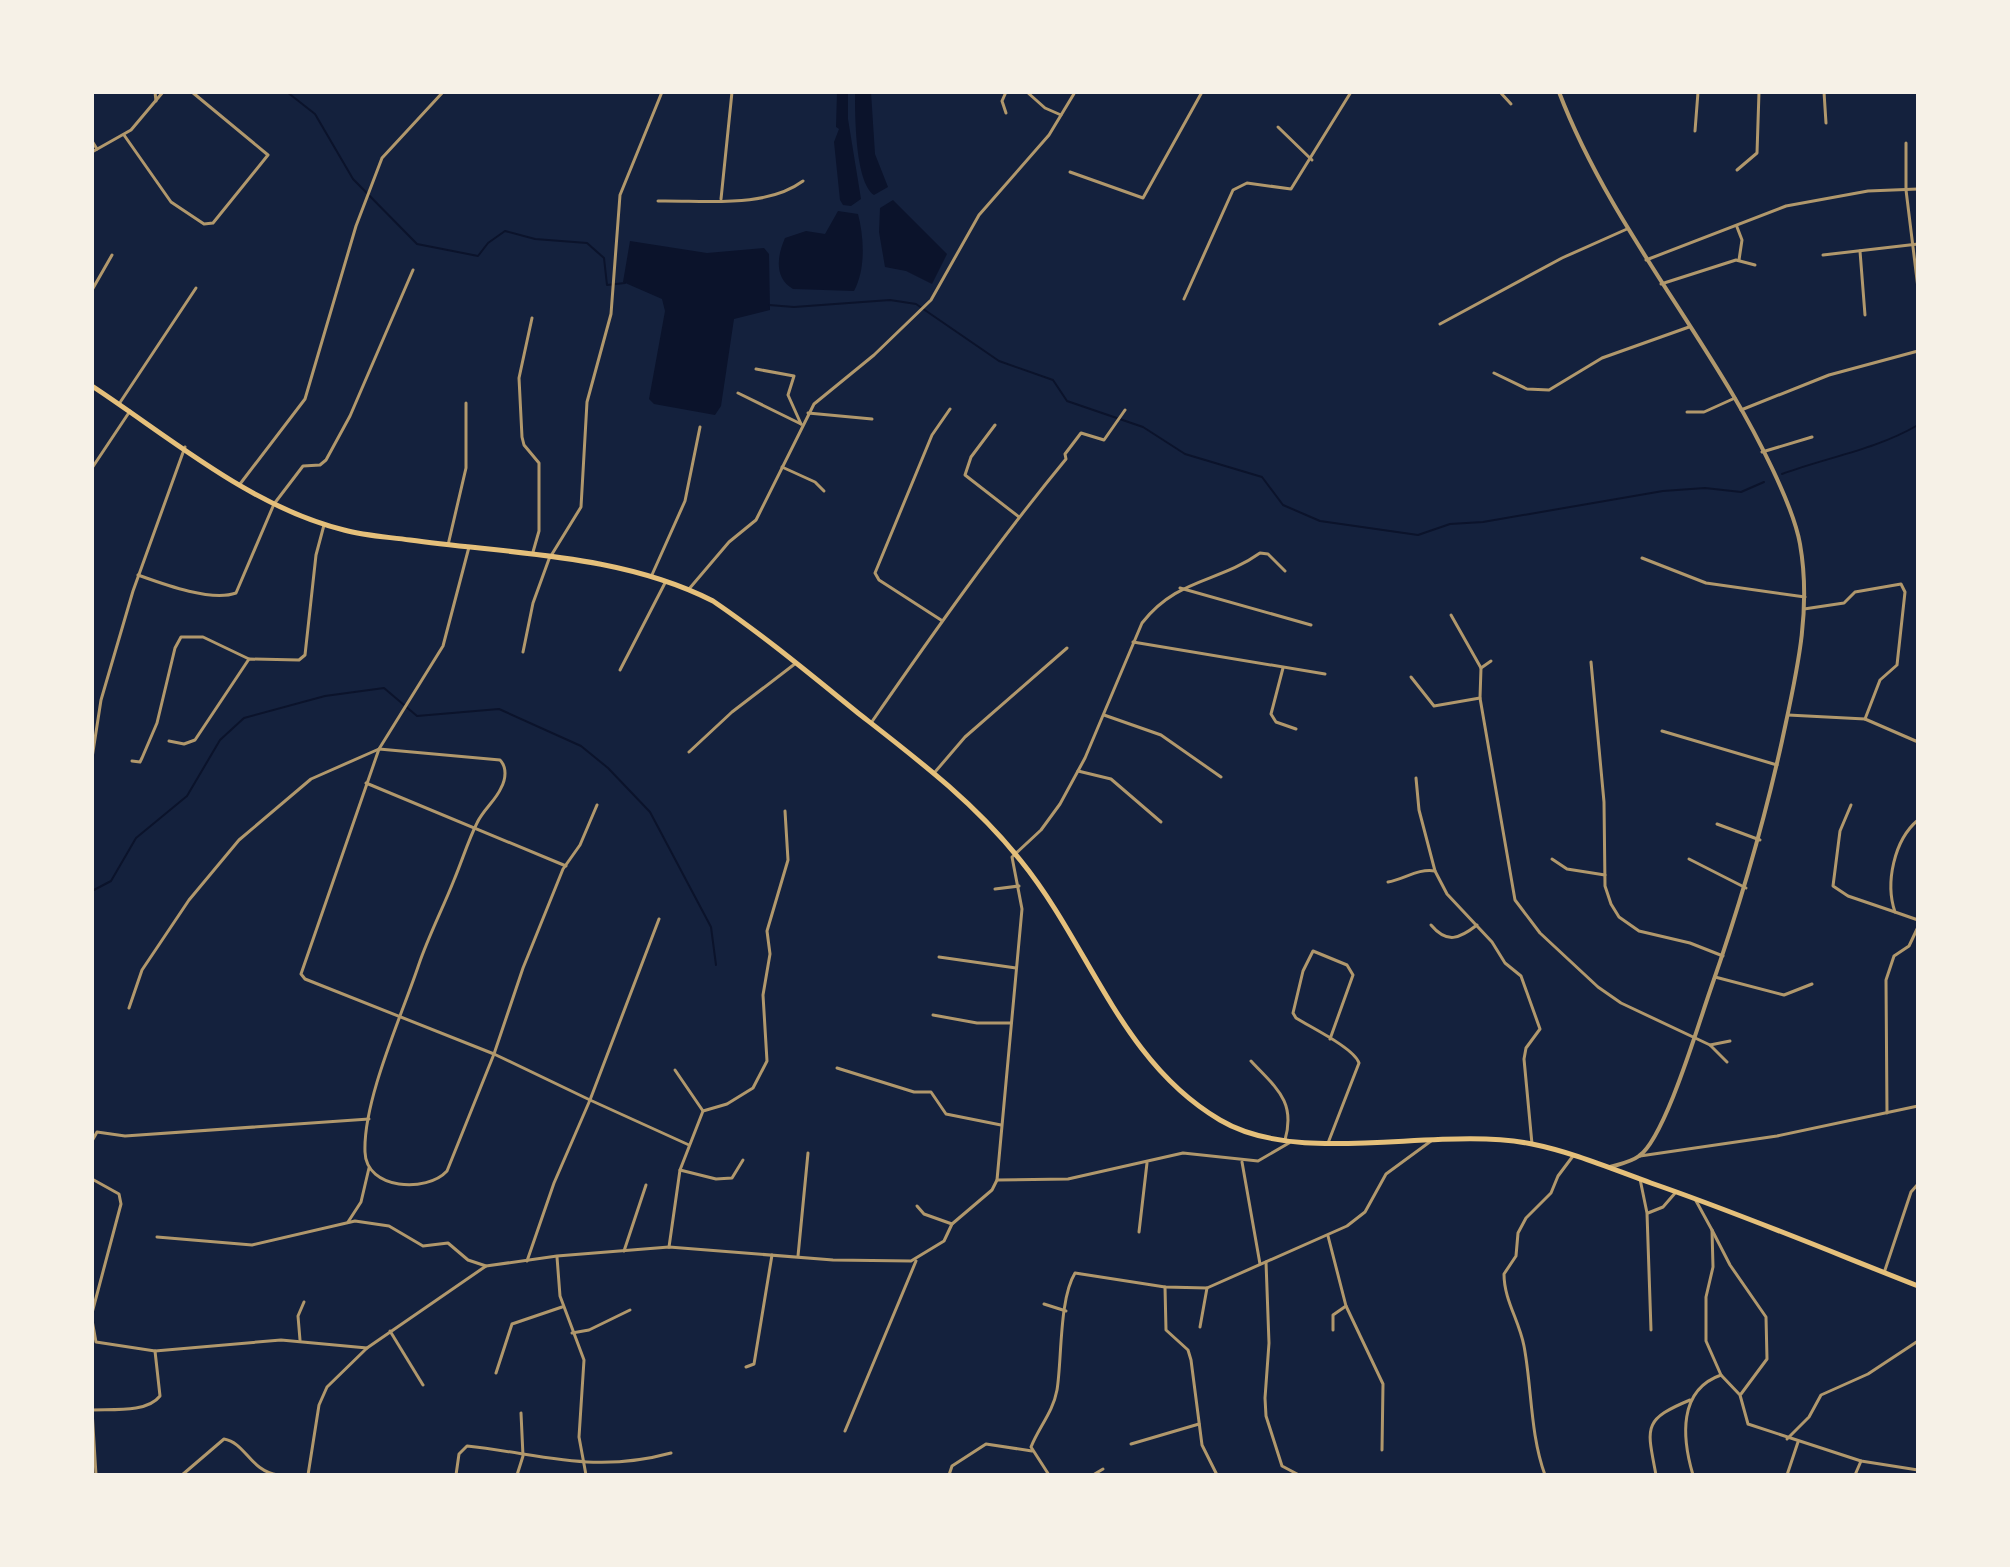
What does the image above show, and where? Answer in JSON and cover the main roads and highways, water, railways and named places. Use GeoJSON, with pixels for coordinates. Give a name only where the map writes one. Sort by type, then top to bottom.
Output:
{"type":"FeatureCollection","features":[{"type":"Feature","properties":{"kind":"highway"},"geometry":{"type":"LineString","coordinates":[[92,386],[240,484],[274,504],[324,525],[599,564],[689,589],[736,617],[935,772],[986,819],[1014,852],[1137,1045],[1162,1078],[1224,1123],[1257,1135],[1288,1141],[1495,1139],[1532,1144],[1609,1167],[1694,1198],[1918,1286]]}},
{"type":"Feature","properties":{"kind":"water"},"geometry":{"type":"Polygon","coordinates":[[[837,92],[848,92],[848,119],[861,199],[851,206],[843,205],[840,200],[834,142],[839,129],[836,127],[837,92]]]}},
{"type":"Feature","properties":{"kind":"water"},"geometry":{"type":"Polygon","coordinates":[[[855,92],[871,92],[875,154],[888,187],[874,195],[863,177],[860,163],[855,92]]]}},
{"type":"Feature","properties":{"kind":"water"},"geometry":{"type":"Polygon","coordinates":[[[893,200],[947,254],[932,284],[906,271],[885,267],[879,232],[880,208],[893,200]]]}},
{"type":"Feature","properties":{"kind":"water"},"geometry":{"type":"Polygon","coordinates":[[[838,211],[858,214],[860,223],[862,263],[854,291],[793,289],[780,273],[780,252],[785,238],[806,231],[825,234],[838,211]]]}},
{"type":"Feature","properties":{"kind":"water"},"geometry":{"type":"Polygon","coordinates":[[[630,241],[707,253],[764,248],[769,254],[770,310],[734,319],[721,406],[715,415],[654,404],[649,399],[665,311],[662,299],[623,282],[630,241]]]}},
{"type":"Feature","properties":{"kind":"waterway"},"geometry":{"type":"LineString","coordinates":[[287,92],[315,114],[353,179],[417,244],[478,256],[488,243],[505,231],[535,239],[587,243],[604,258],[607,285],[625,283]]}},
{"type":"Feature","properties":{"kind":"waterway"},"geometry":{"type":"LineString","coordinates":[[769,305],[794,307],[890,300],[916,304],[999,361],[1053,380],[1067,401],[1143,427],[1185,454],[1262,477],[1283,505],[1320,521],[1418,535],[1450,524],[1483,522],[1663,491],[1705,488],[1741,492],[1764,482]]}},
{"type":"Feature","properties":{"kind":"waterway"},"geometry":{"type":"LineString","coordinates":[[1782,474],[1868,447],[1918,425]]}},
{"type":"Feature","properties":{"kind":"waterway"},"geometry":{"type":"LineString","coordinates":[[92,891],[111,881],[136,838],[187,796],[220,740],[244,718],[325,696],[384,688],[417,716],[499,709],[581,746],[608,768],[650,812],[711,927],[716,965]]}}]}
